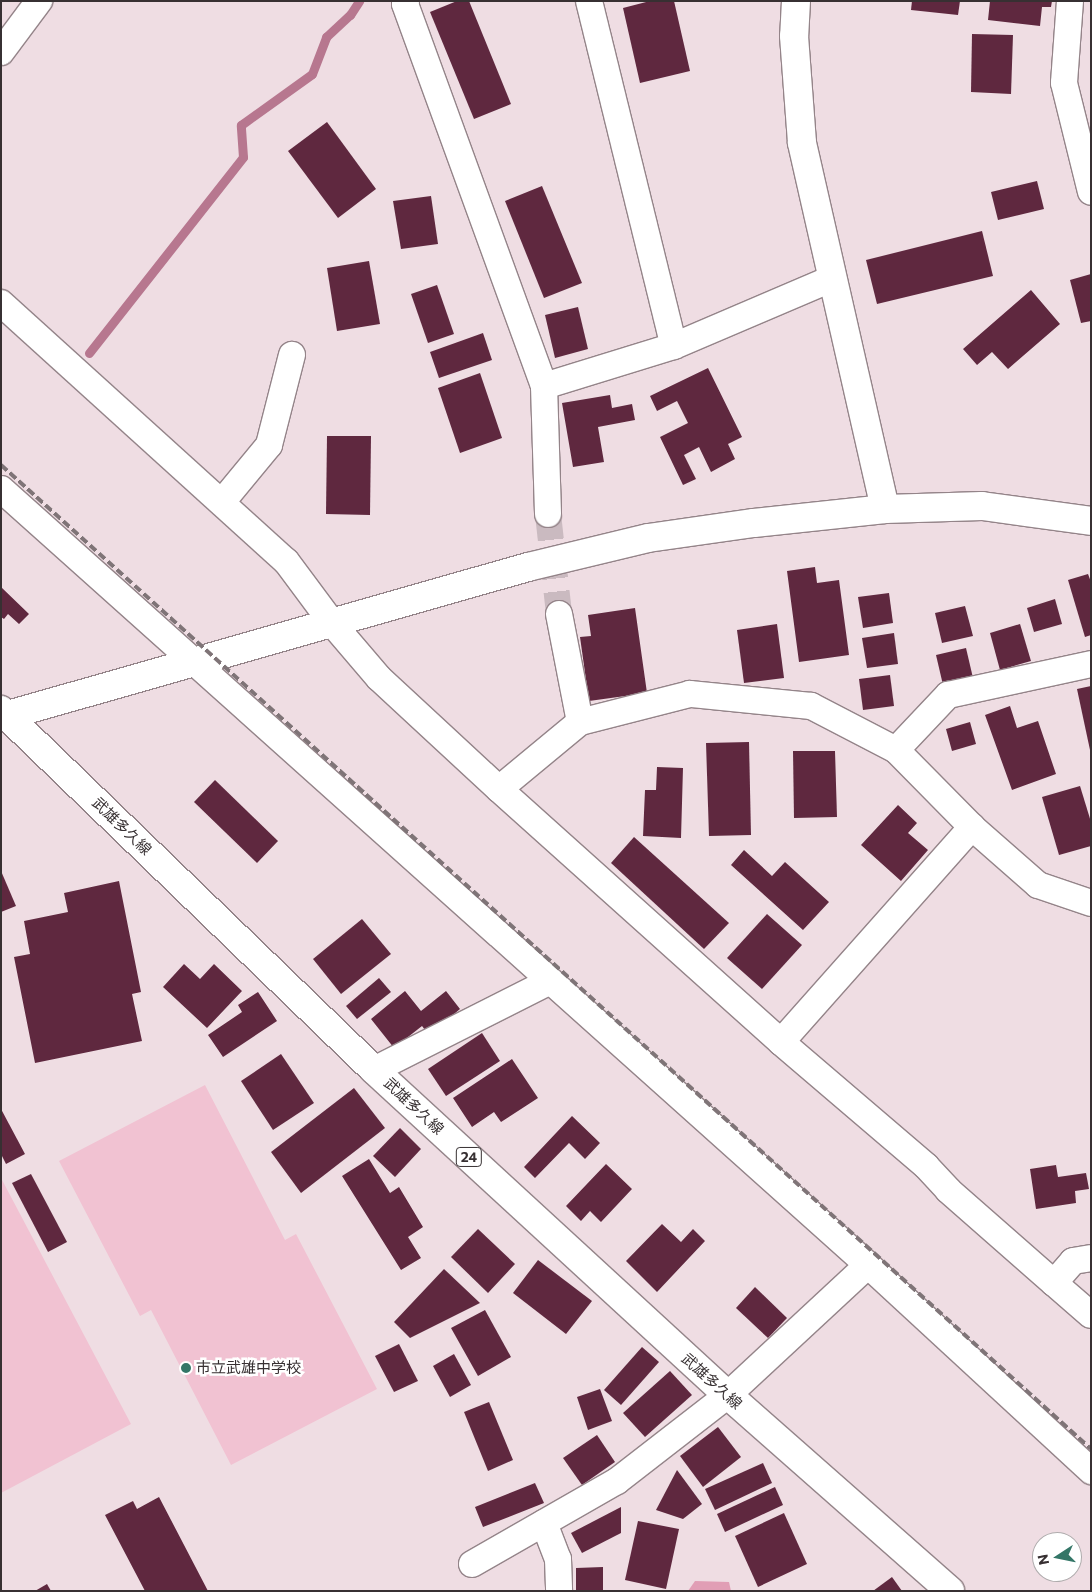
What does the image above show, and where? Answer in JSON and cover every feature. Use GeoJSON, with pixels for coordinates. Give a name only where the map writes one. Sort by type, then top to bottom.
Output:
{"type":"FeatureCollection","features":[{"type":"Feature","properties":{"kind":"street"},"geometry":{"type":"LineString","coordinates":[[1,52],[39,1]]}},
{"type":"Feature","properties":{"kind":"street"},"geometry":{"type":"LineString","coordinates":[[406,1],[404,4],[544,386],[548,514]]}},
{"type":"Feature","properties":{"kind":"street"},"geometry":{"type":"LineString","coordinates":[[589,1],[674,346]]}},
{"type":"Feature","properties":{"kind":"street"},"geometry":{"type":"LineString","coordinates":[[796,1],[794,36],[802,143],[831,279],[885,509]]}},
{"type":"Feature","properties":{"kind":"street"},"geometry":{"type":"LineString","coordinates":[[1070,1],[1064,83],[1091,192]]}},
{"type":"Feature","properties":{"kind":"street"},"geometry":{"type":"LineString","coordinates":[[544,386],[674,346],[831,279]]}},
{"type":"Feature","properties":{"kind":"street"},"geometry":{"type":"LineString","coordinates":[[1,303],[286,561],[332,622],[379,678],[499,789],[781,1042],[926,1166],[948,1190],[1091,1316]]}},
{"type":"Feature","properties":{"kind":"street"},"geometry":{"type":"LineString","coordinates":[[222,502],[269,445],[292,355]]}},
{"type":"Feature","properties":{"kind":"street"},"geometry":{"type":"LineString","coordinates":[[1,489],[868,1265],[1091,1471]]}},
{"type":"Feature","properties":{"kind":"street"},"geometry":{"type":"LineString","coordinates":[[3,714],[528,567],[648,538],[754,523],[885,509],[982,506],[1091,522]]}},
{"type":"Feature","properties":{"kind":"street"},"geometry":{"type":"LineString","coordinates":[[559,614],[580,722]]}},
{"type":"Feature","properties":{"kind":"street"},"geometry":{"type":"LineString","coordinates":[[896,750],[948,695],[1091,664]]}},
{"type":"Feature","properties":{"kind":"street"},"geometry":{"type":"LineString","coordinates":[[499,789],[580,722],[690,694],[811,706],[896,750],[972,827],[1038,885],[1091,903]]}},
{"type":"Feature","properties":{"kind":"street","name":"武雄多久線"},"geometry":{"type":"LineString","coordinates":[[3,714],[374,1070],[728,1395],[950,1591]]}},
{"type":"Feature","properties":{"kind":"street"},"geometry":{"type":"LineString","coordinates":[[781,1042],[972,827]]}},
{"type":"Feature","properties":{"kind":"street"},"geometry":{"type":"LineString","coordinates":[[374,1070],[550,981]]}},
{"type":"Feature","properties":{"kind":"street"},"geometry":{"type":"LineString","coordinates":[[1054,1283],[1073,1261],[1091,1258]]}},
{"type":"Feature","properties":{"kind":"street"},"geometry":{"type":"LineString","coordinates":[[472,1564],[617,1481],[728,1395],[868,1265]]}},
{"type":"Feature","properties":{"kind":"street"},"geometry":{"type":"LineString","coordinates":[[544,1523],[558,1559],[559,1591]]}},
{"type":"Feature","properties":{"kind":"shaded area"},"geometry":{"type":"Polygon","coordinates":[[[205,1085],[285,1240],[296,1234],[377,1389],[231,1465],[151,1310],[140,1316],[59,1161],[205,1085]]]}},
{"type":"Feature","properties":{"kind":"shaded area"},"geometry":{"type":"Polygon","coordinates":[[[1,1178],[131,1424],[1,1493],[1,1178]]]}},
{"type":"Feature","properties":{"kind":"shaded area"},"geometry":{"type":"Polygon","coordinates":[[[695,1581],[729,1582],[731,1591],[688,1591],[695,1581]]]}},
{"type":"Feature","properties":{"kind":"building"},"geometry":{"type":"Polygon","coordinates":[[[457,1],[469,1],[511,104],[474,119],[430,12],[457,1]]]}},
{"type":"Feature","properties":{"kind":"building"},"geometry":{"type":"Polygon","coordinates":[[[650,1],[674,1],[690,71],[640,83],[623,8],[650,1]]]}},
{"type":"Feature","properties":{"kind":"building"},"geometry":{"type":"Polygon","coordinates":[[[912,1],[960,1],[958,15],[911,10],[912,1]]]}},
{"type":"Feature","properties":{"kind":"building"},"geometry":{"type":"Polygon","coordinates":[[[990,1],[1052,1],[1051,7],[1042,7],[1040,26],[988,20],[990,1]]]}},
{"type":"Feature","properties":{"kind":"building"},"geometry":{"type":"Polygon","coordinates":[[[972,34],[1013,35],[1011,94],[971,92],[972,34]]]}},
{"type":"Feature","properties":{"kind":"building"},"geometry":{"type":"Polygon","coordinates":[[[327,122],[376,189],[338,218],[288,151],[327,122]]]}},
{"type":"Feature","properties":{"kind":"building"},"geometry":{"type":"Polygon","coordinates":[[[1037,181],[1044,209],[998,220],[991,192],[1037,181]]]}},
{"type":"Feature","properties":{"kind":"building"},"geometry":{"type":"Polygon","coordinates":[[[542,186],[582,283],[544,298],[505,201],[542,186]]]}},
{"type":"Feature","properties":{"kind":"building"},"geometry":{"type":"Polygon","coordinates":[[[431,196],[438,244],[401,249],[393,201],[431,196]]]}},
{"type":"Feature","properties":{"kind":"building"},"geometry":{"type":"Polygon","coordinates":[[[982,231],[993,276],[877,304],[866,260],[982,231]]]}},
{"type":"Feature","properties":{"kind":"building"},"geometry":{"type":"Polygon","coordinates":[[[369,261],[380,324],[337,331],[327,268],[369,261]]]}},
{"type":"Feature","properties":{"kind":"building"},"geometry":{"type":"Polygon","coordinates":[[[1091,274],[1091,321],[1081,323],[1070,280],[1091,274]]]}},
{"type":"Feature","properties":{"kind":"building"},"geometry":{"type":"Polygon","coordinates":[[[437,285],[454,334],[428,343],[411,294],[437,285]]]}},
{"type":"Feature","properties":{"kind":"building"},"geometry":{"type":"Polygon","coordinates":[[[1031,290],[1060,324],[1008,369],[992,352],[977,365],[963,349],[1031,290]]]}},
{"type":"Feature","properties":{"kind":"building"},"geometry":{"type":"Polygon","coordinates":[[[578,307],[588,349],[555,358],[545,315],[578,307]]]}},
{"type":"Feature","properties":{"kind":"building"},"geometry":{"type":"Polygon","coordinates":[[[483,333],[492,360],[439,378],[430,352],[483,333]]]}},
{"type":"Feature","properties":{"kind":"building"},"geometry":{"type":"Polygon","coordinates":[[[708,368],[742,437],[728,444],[735,459],[711,472],[699,447],[684,455],[696,479],[683,485],[660,437],[688,423],[677,401],[657,411],[650,396],[708,368]]]}},
{"type":"Feature","properties":{"kind":"building"},"geometry":{"type":"Polygon","coordinates":[[[480,373],[502,438],[460,453],[438,388],[480,373]]]}},
{"type":"Feature","properties":{"kind":"building"},"geometry":{"type":"Polygon","coordinates":[[[610,395],[612,408],[632,404],[635,420],[598,427],[604,462],[573,467],[562,403],[610,395]]]}},
{"type":"Feature","properties":{"kind":"building"},"geometry":{"type":"Polygon","coordinates":[[[327,436],[371,436],[370,515],[326,514],[327,436]]]}},
{"type":"Feature","properties":{"kind":"building"},"geometry":{"type":"Polygon","coordinates":[[[815,567],[817,583],[839,580],[849,655],[799,662],[787,571],[815,567]]]}},
{"type":"Feature","properties":{"kind":"building"},"geometry":{"type":"Polygon","coordinates":[[[1088,574],[1091,582],[1091,635],[1085,637],[1068,580],[1088,574]]]}},
{"type":"Feature","properties":{"kind":"building"},"geometry":{"type":"Polygon","coordinates":[[[1,587],[29,614],[19,624],[8,614],[4,619],[1,617],[1,587]]]}},
{"type":"Feature","properties":{"kind":"building"},"geometry":{"type":"Polygon","coordinates":[[[889,593],[893,623],[863,628],[858,597],[889,593]]]}},
{"type":"Feature","properties":{"kind":"building"},"geometry":{"type":"Polygon","coordinates":[[[1055,599],[1062,624],[1034,632],[1027,608],[1055,599]]]}},
{"type":"Feature","properties":{"kind":"building"},"geometry":{"type":"Polygon","coordinates":[[[965,606],[973,636],[942,643],[935,613],[965,606]]]}},
{"type":"Feature","properties":{"kind":"building"},"geometry":{"type":"Polygon","coordinates":[[[635,608],[647,693],[589,701],[580,637],[591,636],[588,615],[635,608]]]}},
{"type":"Feature","properties":{"kind":"building"},"geometry":{"type":"Polygon","coordinates":[[[777,624],[784,678],[744,683],[737,630],[777,624]]]}},
{"type":"Feature","properties":{"kind":"building"},"geometry":{"type":"Polygon","coordinates":[[[1020,624],[1031,661],[1000,670],[990,633],[1020,624]]]}},
{"type":"Feature","properties":{"kind":"building"},"geometry":{"type":"Polygon","coordinates":[[[894,633],[898,664],[867,668],[862,638],[894,633]]]}},
{"type":"Feature","properties":{"kind":"building"},"geometry":{"type":"Polygon","coordinates":[[[966,648],[973,678],[943,685],[936,655],[966,648]]]}},
{"type":"Feature","properties":{"kind":"building"},"geometry":{"type":"Polygon","coordinates":[[[890,675],[894,706],[863,710],[859,679],[890,675]]]}},
{"type":"Feature","properties":{"kind":"building"},"geometry":{"type":"Polygon","coordinates":[[[1091,686],[1091,750],[1090,750],[1077,689],[1091,686]]]}},
{"type":"Feature","properties":{"kind":"building"},"geometry":{"type":"Polygon","coordinates":[[[1010,706],[1017,728],[1038,721],[1056,774],[1012,790],[985,715],[1010,706]]]}},
{"type":"Feature","properties":{"kind":"building"},"geometry":{"type":"Polygon","coordinates":[[[970,722],[976,744],[952,751],[946,729],[970,722]]]}},
{"type":"Feature","properties":{"kind":"building"},"geometry":{"type":"Polygon","coordinates":[[[749,742],[751,835],[709,836],[706,743],[749,742]]]}},
{"type":"Feature","properties":{"kind":"building"},"geometry":{"type":"Polygon","coordinates":[[[793,751],[835,751],[837,817],[794,818],[793,751]]]}},
{"type":"Feature","properties":{"kind":"building"},"geometry":{"type":"Polygon","coordinates":[[[657,767],[683,768],[681,838],[643,836],[645,790],[656,790],[657,767]]]}},
{"type":"Feature","properties":{"kind":"building"},"geometry":{"type":"Polygon","coordinates":[[[215,780],[278,841],[257,863],[194,802],[215,780]]]}},
{"type":"Feature","properties":{"kind":"building"},"geometry":{"type":"Polygon","coordinates":[[[1080,786],[1091,822],[1091,846],[1059,855],[1042,797],[1080,786]]]}},
{"type":"Feature","properties":{"kind":"building"},"geometry":{"type":"Polygon","coordinates":[[[898,805],[917,823],[908,833],[928,850],[901,881],[861,845],[898,805]]]}},
{"type":"Feature","properties":{"kind":"building"},"geometry":{"type":"Polygon","coordinates":[[[634,837],[729,923],[704,949],[611,863],[634,837]]]}},
{"type":"Feature","properties":{"kind":"building"},"geometry":{"type":"Polygon","coordinates":[[[744,850],[772,876],[785,862],[829,902],[803,930],[731,865],[744,850]]]}},
{"type":"Feature","properties":{"kind":"building"},"geometry":{"type":"Polygon","coordinates":[[[1,871],[16,906],[1,912],[1,871]]]}},
{"type":"Feature","properties":{"kind":"building"},"geometry":{"type":"Polygon","coordinates":[[[119,881],[141,992],[132,994],[142,1041],[35,1063],[14,957],[30,954],[24,921],[68,912],[64,893],[119,881]]]}},
{"type":"Feature","properties":{"kind":"building"},"geometry":{"type":"Polygon","coordinates":[[[767,914],[802,945],[762,989],[727,958],[767,914]]]}},
{"type":"Feature","properties":{"kind":"building"},"geometry":{"type":"Polygon","coordinates":[[[362,919],[391,954],[341,994],[313,959],[362,919]]]}},
{"type":"Feature","properties":{"kind":"building"},"geometry":{"type":"Polygon","coordinates":[[[184,964],[200,979],[214,964],[242,991],[207,1028],[163,987],[184,964]]]}},
{"type":"Feature","properties":{"kind":"building"},"geometry":{"type":"Polygon","coordinates":[[[379,978],[391,992],[357,1019],[346,1006],[379,978]]]}},
{"type":"Feature","properties":{"kind":"building"},"geometry":{"type":"Polygon","coordinates":[[[405,991],[421,1011],[446,991],[460,1009],[429,1035],[422,1026],[394,1048],[371,1019],[405,991]]]}},
{"type":"Feature","properties":{"kind":"building"},"geometry":{"type":"Polygon","coordinates":[[[258,992],[277,1021],[223,1057],[208,1035],[242,1012],[238,1005],[258,992]]]}},
{"type":"Feature","properties":{"kind":"building"},"geometry":{"type":"Polygon","coordinates":[[[482,1033],[500,1061],[446,1096],[428,1069],[482,1033]]]}},
{"type":"Feature","properties":{"kind":"building"},"geometry":{"type":"Polygon","coordinates":[[[281,1054],[314,1103],[273,1130],[241,1081],[281,1054]]]}},
{"type":"Feature","properties":{"kind":"building"},"geometry":{"type":"Polygon","coordinates":[[[512,1059],[538,1098],[501,1122],[494,1112],[472,1127],[453,1098],[512,1059]]]}},
{"type":"Feature","properties":{"kind":"building"},"geometry":{"type":"Polygon","coordinates":[[[354,1088],[385,1128],[301,1193],[271,1152],[354,1088]]]}},
{"type":"Feature","properties":{"kind":"building"},"geometry":{"type":"Polygon","coordinates":[[[1,1109],[25,1154],[6,1164],[1,1154],[1,1109]]]}},
{"type":"Feature","properties":{"kind":"building"},"geometry":{"type":"Polygon","coordinates":[[[572,1116],[600,1143],[585,1159],[569,1143],[535,1178],[524,1167],[572,1116]]]}},
{"type":"Feature","properties":{"kind":"building"},"geometry":{"type":"Polygon","coordinates":[[[400,1128],[421,1149],[395,1177],[373,1156],[400,1128]]]}},
{"type":"Feature","properties":{"kind":"building"},"geometry":{"type":"Polygon","coordinates":[[[369,1159],[390,1193],[399,1187],[423,1227],[408,1237],[421,1258],[401,1270],[342,1176],[369,1159]]]}},
{"type":"Feature","properties":{"kind":"building"},"geometry":{"type":"Polygon","coordinates":[[[606,1164],[632,1189],[601,1222],[590,1211],[581,1221],[566,1206],[606,1164]]]}},
{"type":"Feature","properties":{"kind":"building"},"geometry":{"type":"Polygon","coordinates":[[[1056,1165],[1058,1177],[1086,1173],[1089,1189],[1075,1191],[1076,1203],[1036,1209],[1030,1169],[1056,1165]]]}},
{"type":"Feature","properties":{"kind":"building"},"geometry":{"type":"Polygon","coordinates":[[[31,1174],[67,1242],[48,1252],[12,1183],[31,1174]]]}},
{"type":"Feature","properties":{"kind":"building"},"geometry":{"type":"Polygon","coordinates":[[[662,1224],[681,1242],[693,1229],[705,1241],[657,1292],[626,1261],[662,1224]]]}},
{"type":"Feature","properties":{"kind":"building"},"geometry":{"type":"Polygon","coordinates":[[[478,1229],[515,1264],[488,1293],[451,1257],[478,1229]]]}},
{"type":"Feature","properties":{"kind":"building"},"geometry":{"type":"Polygon","coordinates":[[[538,1260],[592,1301],[566,1334],[513,1293],[538,1260]]]}},
{"type":"Feature","properties":{"kind":"building"},"geometry":{"type":"Polygon","coordinates":[[[444,1269],[480,1303],[410,1338],[394,1322],[444,1269]]]}},
{"type":"Feature","properties":{"kind":"building"},"geometry":{"type":"Polygon","coordinates":[[[755,1287],[787,1318],[768,1338],[736,1308],[755,1287]]]}},
{"type":"Feature","properties":{"kind":"building"},"geometry":{"type":"Polygon","coordinates":[[[485,1310],[511,1357],[478,1376],[451,1328],[485,1310]]]}},
{"type":"Feature","properties":{"kind":"building"},"geometry":{"type":"Polygon","coordinates":[[[399,1344],[418,1381],[394,1392],[375,1356],[399,1344]]]}},
{"type":"Feature","properties":{"kind":"building"},"geometry":{"type":"Polygon","coordinates":[[[642,1347],[659,1362],[621,1405],[604,1390],[642,1347]]]}},
{"type":"Feature","properties":{"kind":"building"},"geometry":{"type":"Polygon","coordinates":[[[454,1354],[471,1385],[450,1397],[433,1366],[454,1354]]]}},
{"type":"Feature","properties":{"kind":"building"},"geometry":{"type":"Polygon","coordinates":[[[670,1371],[692,1395],[645,1437],[623,1413],[670,1371]]]}},
{"type":"Feature","properties":{"kind":"building"},"geometry":{"type":"Polygon","coordinates":[[[600,1389],[612,1421],[588,1430],[577,1397],[600,1389]]]}},
{"type":"Feature","properties":{"kind":"building"},"geometry":{"type":"Polygon","coordinates":[[[489,1402],[513,1460],[488,1471],[464,1412],[489,1402]]]}},
{"type":"Feature","properties":{"kind":"building"},"geometry":{"type":"Polygon","coordinates":[[[718,1427],[741,1457],[703,1487],[680,1456],[718,1427]]]}},
{"type":"Feature","properties":{"kind":"building"},"geometry":{"type":"Polygon","coordinates":[[[597,1435],[615,1462],[582,1485],[563,1458],[597,1435]]]}},
{"type":"Feature","properties":{"kind":"building"},"geometry":{"type":"Polygon","coordinates":[[[763,1463],[772,1483],[715,1510],[705,1489],[763,1463]]]}},
{"type":"Feature","properties":{"kind":"building"},"geometry":{"type":"Polygon","coordinates":[[[677,1470],[702,1504],[683,1519],[656,1510],[677,1470]]]}},
{"type":"Feature","properties":{"kind":"building"},"geometry":{"type":"Polygon","coordinates":[[[535,1483],[544,1503],[483,1527],[475,1507],[535,1483]]]}},
{"type":"Feature","properties":{"kind":"building"},"geometry":{"type":"Polygon","coordinates":[[[775,1487],[783,1505],[725,1532],[717,1514],[775,1487]]]}},
{"type":"Feature","properties":{"kind":"building"},"geometry":{"type":"Polygon","coordinates":[[[159,1497],[208,1591],[145,1591],[105,1515],[133,1501],[137,1509],[159,1497]]]}},
{"type":"Feature","properties":{"kind":"building"},"geometry":{"type":"Polygon","coordinates":[[[621,1507],[621,1533],[582,1553],[571,1533],[621,1507]]]}},
{"type":"Feature","properties":{"kind":"building"},"geometry":{"type":"Polygon","coordinates":[[[784,1513],[807,1564],[758,1587],[735,1536],[784,1513]]]}},
{"type":"Feature","properties":{"kind":"building"},"geometry":{"type":"Polygon","coordinates":[[[638,1521],[679,1529],[666,1589],[625,1580],[638,1521]]]}},
{"type":"Feature","properties":{"kind":"building"},"geometry":{"type":"Polygon","coordinates":[[[603,1567],[603,1591],[576,1591],[576,1568],[603,1567]]]}},
{"type":"Feature","properties":{"kind":"building"},"geometry":{"type":"Polygon","coordinates":[[[892,1577],[902,1591],[873,1591],[892,1577]]]}},
{"type":"Feature","properties":{"kind":"building"},"geometry":{"type":"Polygon","coordinates":[[[47,1584],[51,1591],[35,1591],[47,1584]]]}},
{"type":"Feature","properties":{"kind":"waterway"},"geometry":{"type":"LineString","coordinates":[[89,353],[243,157],[241,125],[312,74],[326,37],[350,15],[359,1]]}},
{"type":"Feature","properties":{"kind":"tunnel"},"geometry":{"type":"LineString","coordinates":[[548,514],[559,614]]}},
{"type":"Feature","properties":{"kind":"railway"},"geometry":{"type":"LineString","coordinates":[[1,465],[1091,1449]]}},
{"type":"Feature","properties":{"kind":"place","name":"市立武雄中学校"},"geometry":{"type":"Point","coordinates":[186,1368]}}]}
